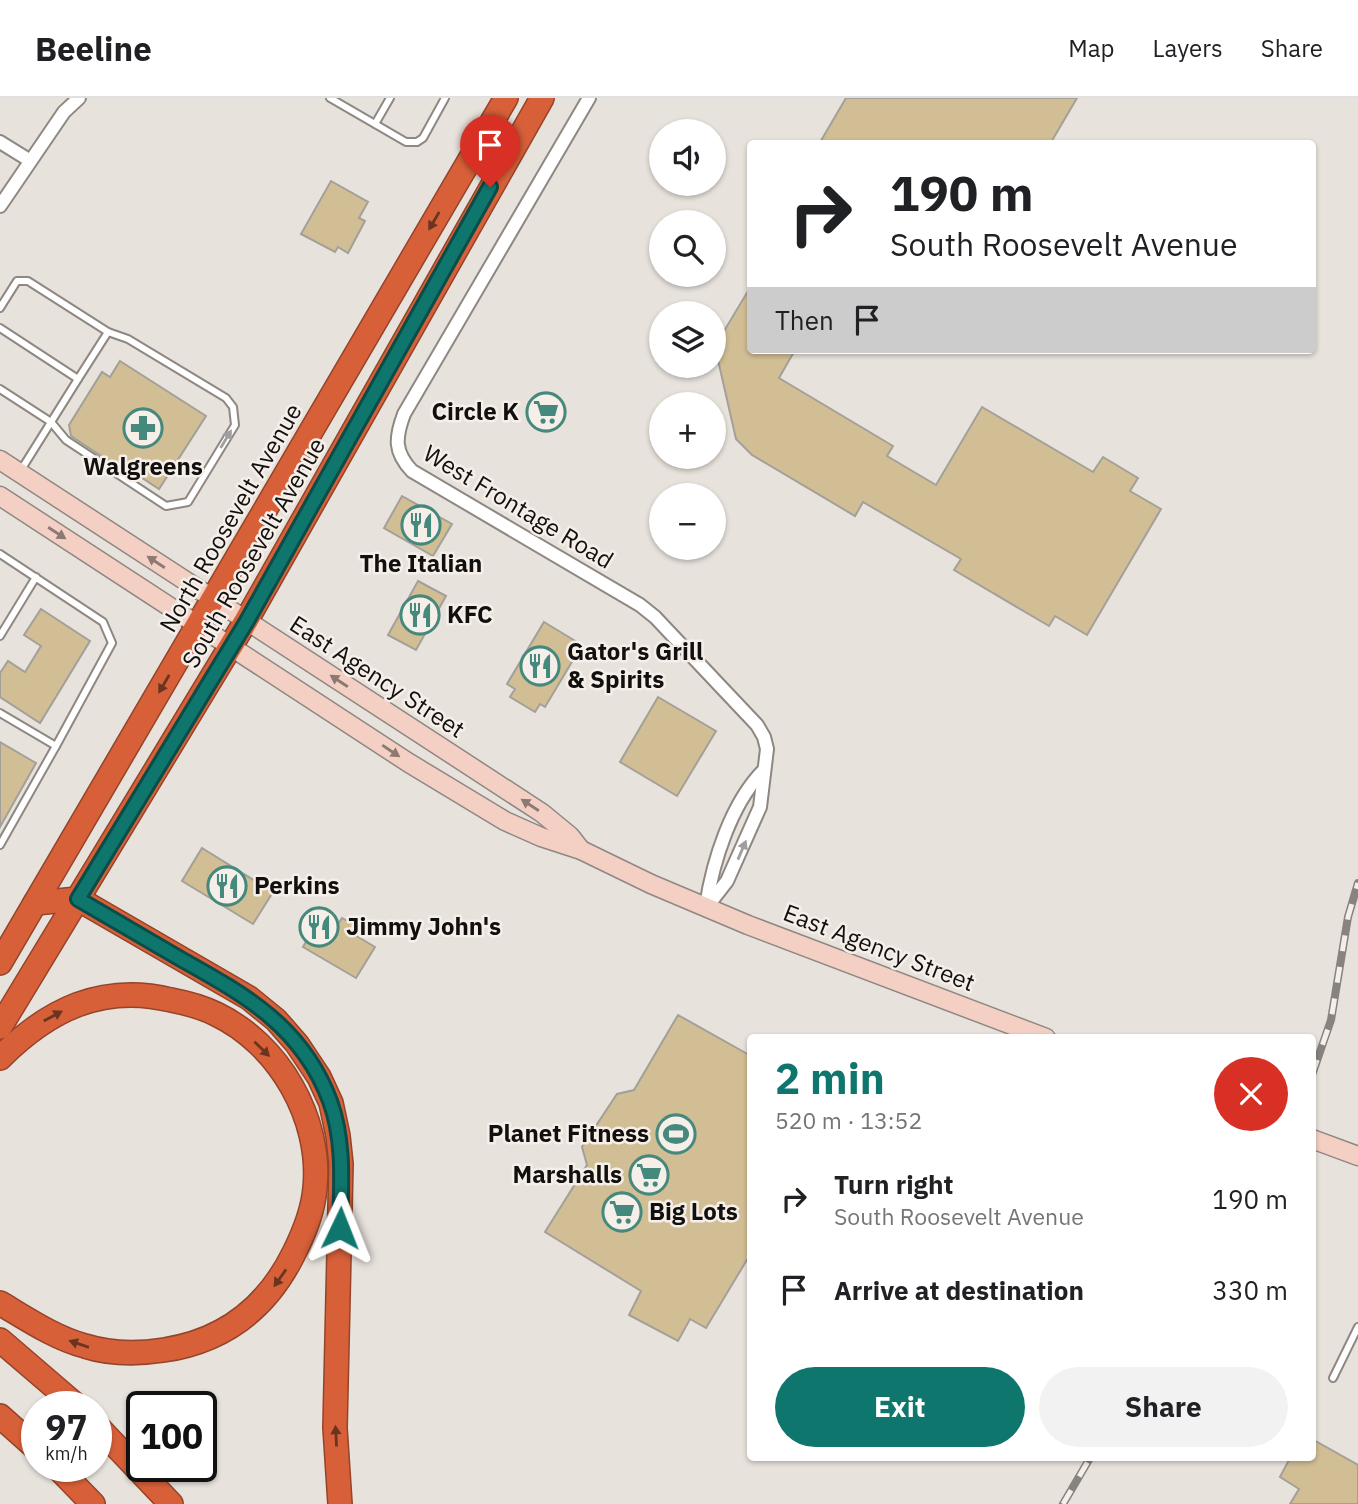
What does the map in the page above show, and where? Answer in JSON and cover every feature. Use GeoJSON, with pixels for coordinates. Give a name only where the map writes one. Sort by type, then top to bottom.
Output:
{"type":"FeatureCollection","features":[{"type":"Feature","properties":{"kind":"highway","name":"North Roosevelt Avenue"},"geometry":{"type":"LineString","coordinates":[[4,955],[506,98]]}},
{"type":"Feature","properties":{"kind":"highway","name":"South Roosevelt Avenue"},"geometry":{"type":"LineString","coordinates":[[0,1027],[247,621],[542,98]]}},
{"type":"Feature","properties":{"kind":"highway"},"geometry":{"type":"LineString","coordinates":[[35,903],[78,899],[249,998],[276,1020],[297,1044],[319,1077],[331,1103],[341,1164],[335,1428],[340,1504]]}},
{"type":"Feature","properties":{"kind":"highway"},"geometry":{"type":"LineString","coordinates":[[0,1058],[48,1017],[97,999],[128,994],[163,998],[194,1005],[219,1015],[264,1049],[284,1074],[299,1100],[310,1127],[315,1187],[311,1212],[286,1269],[268,1295],[243,1320],[211,1337],[181,1347],[150,1352],[117,1352],[86,1347],[59,1336],[0,1303]]}},
{"type":"Feature","properties":{"kind":"highway"},"geometry":{"type":"LineString","coordinates":[[0,1340],[59,1391]]}},
{"type":"Feature","properties":{"kind":"highway"},"geometry":{"type":"LineString","coordinates":[[0,1416],[21,1435]]}},
{"type":"Feature","properties":{"kind":"highway"},"geometry":{"type":"LineString","coordinates":[[112,1442],[171,1504]]}},
{"type":"Feature","properties":{"kind":"highway"},"geometry":{"type":"LineString","coordinates":[[72,1482],[93,1504]]}},
{"type":"Feature","properties":{"kind":"main road","name":"East Agency Street"},"geometry":{"type":"LineString","coordinates":[[0,460],[542,813],[564,830],[582,850]]}},
{"type":"Feature","properties":{"kind":"main road","name":"East Agency Street"},"geometry":{"type":"LineString","coordinates":[[0,496],[485,810],[541,837],[582,850],[706,908],[1036,1034]]}},
{"type":"Feature","properties":{"kind":"main road"},"geometry":{"type":"LineString","coordinates":[[1316,1141],[1358,1157]]}},
{"type":"Feature","properties":{"kind":"street"},"geometry":{"type":"LineString","coordinates":[[0,206],[64,112],[79,98]]}},
{"type":"Feature","properties":{"kind":"street","name":"West Frontage Road"},"geometry":{"type":"LineString","coordinates":[[589,98],[404,414],[397,434],[398,452],[412,471],[428,482],[640,604],[757,725],[767,749],[760,807],[727,881],[706,908]]}},
{"type":"Feature","properties":{"kind":"street"},"geometry":{"type":"LineString","coordinates":[[0,142],[29,160]]}},
{"type":"Feature","properties":{"kind":"street"},"geometry":{"type":"LineString","coordinates":[[706,908],[716,860],[729,828],[743,795],[764,770]]}},
{"type":"Feature","properties":{"kind":"lane"},"geometry":{"type":"LineString","coordinates":[[330,98],[406,142],[417,142],[423,138],[445,98]]}},
{"type":"Feature","properties":{"kind":"lane"},"geometry":{"type":"LineString","coordinates":[[375,124],[390,98]]}},
{"type":"Feature","properties":{"kind":"lane"},"geometry":{"type":"LineString","coordinates":[[0,308],[17,281],[28,281],[108,332],[128,339],[226,398],[233,407],[235,425],[188,502],[166,506],[66,440],[51,422],[0,389]]}},
{"type":"Feature","properties":{"kind":"lane"},"geometry":{"type":"LineString","coordinates":[[0,328],[78,379]]}},
{"type":"Feature","properties":{"kind":"lane"},"geometry":{"type":"LineString","coordinates":[[19,472],[108,332]]}},
{"type":"Feature","properties":{"kind":"lane"},"geometry":{"type":"LineString","coordinates":[[0,554],[103,622],[111,643],[0,845]]}},
{"type":"Feature","properties":{"kind":"lane"},"geometry":{"type":"LineString","coordinates":[[0,636],[36,578]]}},
{"type":"Feature","properties":{"kind":"lane"},"geometry":{"type":"LineString","coordinates":[[0,713],[56,746]]}},
{"type":"Feature","properties":{"kind":"lane"},"geometry":{"type":"LineString","coordinates":[[1333,1378],[1358,1327]]}},
{"type":"Feature","properties":{"kind":"building"},"geometry":{"type":"Polygon","coordinates":[[[846,98],[1077,98],[1052,140],[821,140],[846,98]]]}},
{"type":"Feature","properties":{"kind":"building"},"geometry":{"type":"Polygon","coordinates":[[[331,181],[368,202],[359,218],[365,221],[348,253],[338,247],[335,252],[301,234],[331,181]]]}},
{"type":"Feature","properties":{"kind":"building"},"geometry":{"type":"Polygon","coordinates":[[[747,293],[747,354],[793,354],[779,378],[893,446],[887,456],[936,485],[982,407],[1093,472],[1103,457],[1138,478],[1130,491],[1161,509],[1087,635],[1055,616],[1049,626],[954,570],[961,559],[863,502],[855,516],[752,455],[736,439],[722,378],[726,378],[726,328],[747,293]]]}},
{"type":"Feature","properties":{"kind":"building"},"geometry":{"type":"Polygon","coordinates":[[[120,361],[206,416],[159,489],[127,468],[124,471],[71,436],[69,425],[102,372],[110,377],[120,361]]]}},
{"type":"Feature","properties":{"kind":"building"},"geometry":{"type":"Polygon","coordinates":[[[402,496],[452,524],[433,556],[384,528],[402,496]]]}},
{"type":"Feature","properties":{"kind":"building"},"geometry":{"type":"Polygon","coordinates":[[[418,581],[446,596],[416,650],[388,635],[418,581]]]}},
{"type":"Feature","properties":{"kind":"building"},"geometry":{"type":"Polygon","coordinates":[[[41,609],[90,641],[40,723],[0,697],[0,673],[8,661],[25,672],[41,646],[24,635],[41,609]]]}},
{"type":"Feature","properties":{"kind":"building"},"geometry":{"type":"Polygon","coordinates":[[[544,622],[582,645],[545,707],[540,704],[535,712],[510,697],[515,689],[507,684],[544,622]]]}},
{"type":"Feature","properties":{"kind":"building"},"geometry":{"type":"Polygon","coordinates":[[[658,697],[716,731],[677,796],[620,762],[658,697]]]}},
{"type":"Feature","properties":{"kind":"building"},"geometry":{"type":"Polygon","coordinates":[[[0,742],[36,763],[0,827],[0,742]]]}},
{"type":"Feature","properties":{"kind":"building","name":"Perkins"},"geometry":{"type":"Polygon","coordinates":[[[202,848],[273,892],[253,924],[182,881],[202,848]]]}},
{"type":"Feature","properties":{"kind":"building"},"geometry":{"type":"Polygon","coordinates":[[[322,914],[338,924],[342,918],[360,928],[355,935],[375,947],[356,978],[303,947],[322,914]]]}},
{"type":"Feature","properties":{"kind":"building"},"geometry":{"type":"Polygon","coordinates":[[[678,1015],[747,1054],[747,1260],[706,1328],[690,1319],[678,1341],[629,1315],[641,1291],[545,1232],[587,1165],[582,1147],[617,1094],[634,1090],[678,1015]]]}},
{"type":"Feature","properties":{"kind":"building"},"geometry":{"type":"Polygon","coordinates":[[[1316,1441],[1358,1465],[1358,1504],[1290,1504],[1299,1489],[1280,1477],[1288,1461],[1316,1461],[1316,1441]]]}},
{"type":"Feature","properties":{"kind":"railway"},"geometry":{"type":"LineString","coordinates":[[1316,1063],[1331,1020],[1348,917],[1358,883]]}},
{"type":"Feature","properties":{"kind":"railway"},"geometry":{"type":"LineString","coordinates":[[1063,1504],[1088,1461]]}},
{"type":"Feature","properties":{"kind":"place","name":"Circle K"},"geometry":{"type":"Point","coordinates":[546,412]}},
{"type":"Feature","properties":{"kind":"place","name":"Walgreens"},"geometry":{"type":"Point","coordinates":[143,428]}},
{"type":"Feature","properties":{"kind":"place","name":"The Italian"},"geometry":{"type":"Point","coordinates":[421,525]}},
{"type":"Feature","properties":{"kind":"place","name":"KFC"},"geometry":{"type":"Point","coordinates":[420,615]}},
{"type":"Feature","properties":{"kind":"place","name":"Gator's Grill & Spirits"},"geometry":{"type":"Point","coordinates":[540,666]}},
{"type":"Feature","properties":{"kind":"place","name":"Perkins"},"geometry":{"type":"Point","coordinates":[227,886]}},
{"type":"Feature","properties":{"kind":"place","name":"Jimmy John's"},"geometry":{"type":"Point","coordinates":[319,927]}},
{"type":"Feature","properties":{"kind":"place","name":"Planet Fitness"},"geometry":{"type":"Point","coordinates":[676,1134]}},
{"type":"Feature","properties":{"kind":"place","name":"Marshalls"},"geometry":{"type":"Point","coordinates":[649,1175]}},
{"type":"Feature","properties":{"kind":"place","name":"Big Lots"},"geometry":{"type":"Point","coordinates":[622,1212]}},
{"type":"Feature","properties":{"kind":"route"},"geometry":{"type":"LineString","coordinates":[[340,1228],[341,1164],[331,1103],[319,1077],[297,1044],[276,1020],[249,998],[78,899],[247,621],[490,187]]}}]}
